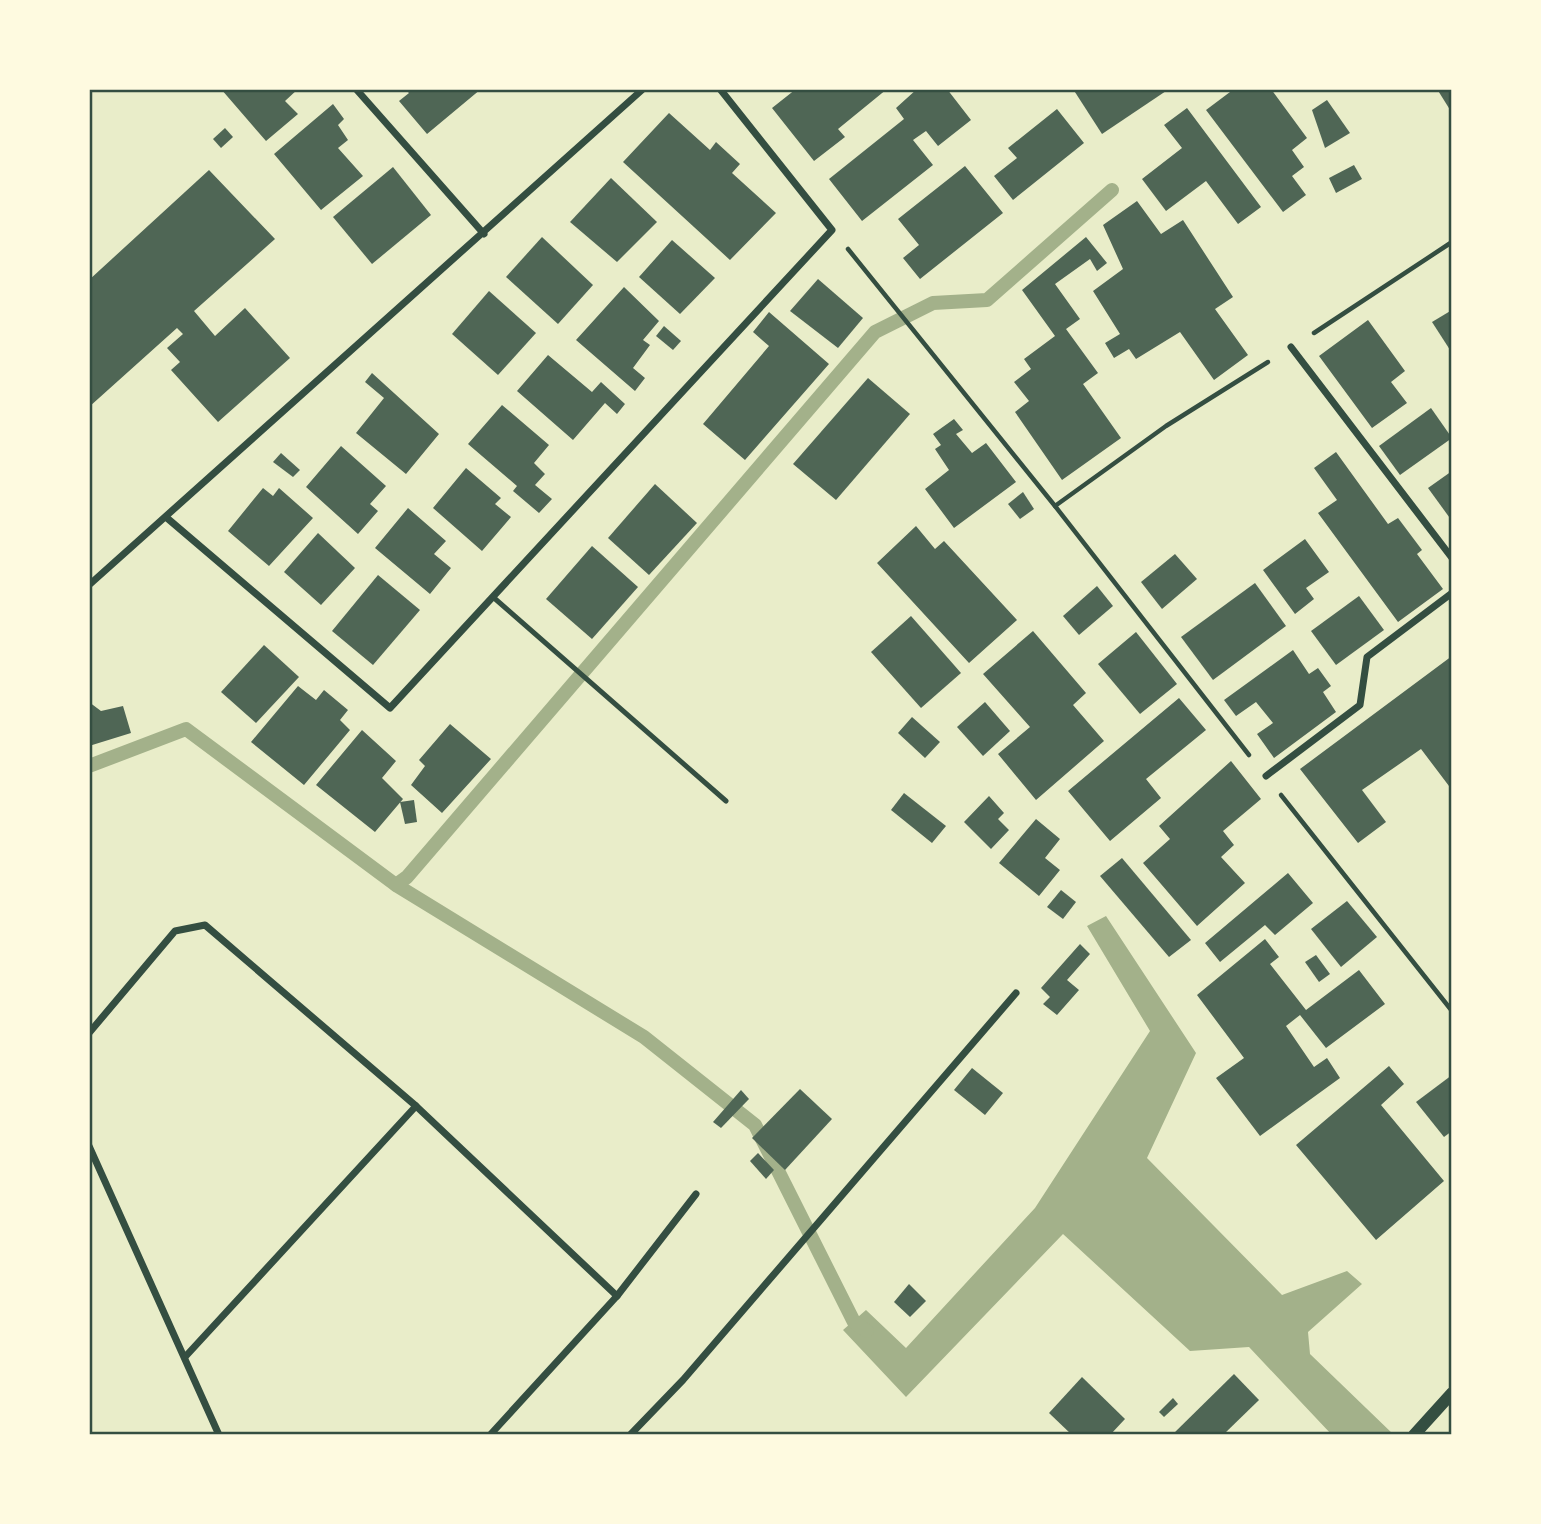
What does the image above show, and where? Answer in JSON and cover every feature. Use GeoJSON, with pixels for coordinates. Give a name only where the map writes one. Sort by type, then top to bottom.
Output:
{"type":"FeatureCollection","features":[{"type":"Feature","properties":{"kind":"street"},"geometry":{"type":"LineString","coordinates":[[356,89],[484,234]]}},
{"type":"Feature","properties":{"kind":"street"},"geometry":{"type":"LineString","coordinates":[[89,585],[167,518],[643,89]]}},
{"type":"Feature","properties":{"kind":"street"},"geometry":{"type":"LineString","coordinates":[[167,518],[390,708],[832,230],[720,89]]}},
{"type":"Feature","properties":{"kind":"street"},"geometry":{"type":"LineString","coordinates":[[1291,347],[1452,558]]}},
{"type":"Feature","properties":{"kind":"street"},"geometry":{"type":"LineString","coordinates":[[1266,776],[1360,705],[1367,657],[1452,593]]}},
{"type":"Feature","properties":{"kind":"street"},"geometry":{"type":"LineString","coordinates":[[89,1032],[175,931],[205,925],[416,1106],[617,1296]]}},
{"type":"Feature","properties":{"kind":"street"},"geometry":{"type":"LineString","coordinates":[[630,1435],[683,1380],[1016,993]]}},
{"type":"Feature","properties":{"kind":"street"},"geometry":{"type":"LineString","coordinates":[[185,1357],[416,1106]]}},
{"type":"Feature","properties":{"kind":"street"},"geometry":{"type":"LineString","coordinates":[[89,1146],[219,1435]]}},
{"type":"Feature","properties":{"kind":"street"},"geometry":{"type":"LineString","coordinates":[[490,1435],[617,1296],[696,1194]]}},
{"type":"Feature","properties":{"kind":"street"},"geometry":{"type":"LineString","coordinates":[[1414,1435],[1452,1393]]}},
{"type":"Feature","properties":{"kind":"lane"},"geometry":{"type":"LineString","coordinates":[[493,597],[726,801]]}},
{"type":"Feature","properties":{"kind":"path"},"geometry":{"type":"LineString","coordinates":[[832,230],[1055,506],[1166,426],[1452,242]]}},
{"type":"Feature","properties":{"kind":"shaded area"},"geometry":{"type":"Polygon","coordinates":[[[1106,916],[1196,1053],[1147,1158],[1282,1295],[1347,1271],[1362,1284],[1308,1332],[1310,1354],[1394,1435],[1332,1435],[1249,1347],[1190,1351],[1063,1234],[906,1397],[843,1330],[866,1310],[906,1348],[1035,1208],[1150,1031],[1087,926],[1106,916]]]}},
{"type":"Feature","properties":{"kind":"building"},"geometry":{"type":"Polygon","coordinates":[[[221,89],[298,89],[285,101],[298,114],[266,141],[221,89]]]}},
{"type":"Feature","properties":{"kind":"building"},"geometry":{"type":"Polygon","coordinates":[[[405,89],[481,89],[427,134],[399,101],[409,93],[405,89]]]}},
{"type":"Feature","properties":{"kind":"building"},"geometry":{"type":"Polygon","coordinates":[[[796,89],[887,89],[838,129],[845,137],[814,161],[772,108],[796,89]]]}},
{"type":"Feature","properties":{"kind":"building"},"geometry":{"type":"Polygon","coordinates":[[[917,89],[947,89],[971,120],[938,146],[926,131],[913,140],[933,165],[862,221],[829,179],[904,119],[896,108],[917,89]]]}},
{"type":"Feature","properties":{"kind":"building"},"geometry":{"type":"Polygon","coordinates":[[[1073,89],[1169,89],[1102,134],[1073,89]]]}},
{"type":"Feature","properties":{"kind":"building"},"geometry":{"type":"Polygon","coordinates":[[[1234,89],[1271,89],[1307,138],[1292,150],[1304,167],[1292,176],[1306,195],[1283,212],[1206,110],[1234,89]]]}},
{"type":"Feature","properties":{"kind":"building"},"geometry":{"type":"Polygon","coordinates":[[[1437,89],[1452,89],[1452,113],[1437,89]]]}},
{"type":"Feature","properties":{"kind":"building"},"geometry":{"type":"Polygon","coordinates":[[[1327,100],[1350,133],[1325,148],[1312,110],[1327,100]]]}},
{"type":"Feature","properties":{"kind":"building"},"geometry":{"type":"Polygon","coordinates":[[[333,104],[344,119],[338,125],[348,140],[338,148],[363,176],[321,210],[274,154],[333,104]]]}},
{"type":"Feature","properties":{"kind":"building"},"geometry":{"type":"Polygon","coordinates":[[[1187,108],[1261,207],[1238,224],[1206,181],[1166,211],[1142,179],[1182,148],[1164,125],[1187,108]]]}},
{"type":"Feature","properties":{"kind":"building"},"geometry":{"type":"Polygon","coordinates":[[[1057,109],[1084,143],[1013,200],[994,176],[1017,158],[1008,148],[1057,109]]]}},
{"type":"Feature","properties":{"kind":"building"},"geometry":{"type":"Polygon","coordinates":[[[669,113],[710,150],[716,142],[740,164],[732,173],[776,213],[730,260],[623,162],[669,113]]]}},
{"type":"Feature","properties":{"kind":"building"},"geometry":{"type":"Polygon","coordinates":[[[225,128],[233,137],[221,148],[213,139],[225,128]]]}},
{"type":"Feature","properties":{"kind":"building"},"geometry":{"type":"Polygon","coordinates":[[[1354,165],[1362,179],[1336,193],[1329,178],[1354,165]]]}},
{"type":"Feature","properties":{"kind":"building"},"geometry":{"type":"Polygon","coordinates":[[[965,166],[1003,213],[920,279],[903,258],[919,245],[898,219],[965,166]]]}},
{"type":"Feature","properties":{"kind":"building"},"geometry":{"type":"Polygon","coordinates":[[[393,167],[431,215],[372,264],[333,217],[393,167]]]}},
{"type":"Feature","properties":{"kind":"building"},"geometry":{"type":"Polygon","coordinates":[[[209,170],[275,239],[194,311],[215,336],[245,308],[290,358],[218,422],[171,370],[180,362],[167,348],[183,334],[177,328],[89,407],[89,280],[209,170]]]}},
{"type":"Feature","properties":{"kind":"building"},"geometry":{"type":"Polygon","coordinates":[[[611,178],[657,222],[617,262],[570,222],[611,178]]]}},
{"type":"Feature","properties":{"kind":"building"},"geometry":{"type":"Polygon","coordinates":[[[1137,201],[1161,234],[1183,220],[1233,297],[1215,309],[1248,355],[1214,380],[1180,332],[1136,359],[1129,349],[1114,358],[1105,343],[1120,334],[1093,291],[1123,269],[1103,225],[1137,201]]]}},
{"type":"Feature","properties":{"kind":"building"},"geometry":{"type":"Polygon","coordinates":[[[542,237],[593,285],[558,324],[506,277],[542,237]]]}},
{"type":"Feature","properties":{"kind":"building"},"geometry":{"type":"Polygon","coordinates":[[[1086,237],[1107,263],[1097,271],[1090,259],[1055,284],[1080,319],[1066,329],[1098,373],[1083,384],[1121,438],[1062,480],[1015,412],[1029,401],[1014,382],[1031,369],[1024,359],[1055,336],[1022,290],[1086,237]]]}},
{"type":"Feature","properties":{"kind":"building"},"geometry":{"type":"Polygon","coordinates":[[[672,240],[715,278],[680,314],[639,277],[672,240]]]}},
{"type":"Feature","properties":{"kind":"building"},"geometry":{"type":"Polygon","coordinates":[[[818,279],[863,318],[838,348],[790,311],[818,279]]]}},
{"type":"Feature","properties":{"kind":"building"},"geometry":{"type":"Polygon","coordinates":[[[624,287],[659,321],[643,340],[650,345],[633,368],[645,378],[635,391],[576,340],[624,287]]]}},
{"type":"Feature","properties":{"kind":"building"},"geometry":{"type":"Polygon","coordinates":[[[489,291],[536,333],[498,375],[452,334],[489,291]]]}},
{"type":"Feature","properties":{"kind":"building"},"geometry":{"type":"Polygon","coordinates":[[[1452,310],[1452,353],[1432,322],[1452,310]]]}},
{"type":"Feature","properties":{"kind":"building"},"geometry":{"type":"Polygon","coordinates":[[[769,312],[829,364],[745,460],[703,424],[769,346],[753,332],[769,312]]]}},
{"type":"Feature","properties":{"kind":"building"},"geometry":{"type":"Polygon","coordinates":[[[1368,320],[1405,371],[1391,382],[1407,403],[1372,428],[1319,356],[1368,320]]]}},
{"type":"Feature","properties":{"kind":"building"},"geometry":{"type":"Polygon","coordinates":[[[664,326],[681,341],[673,350],[656,336],[664,326]]]}},
{"type":"Feature","properties":{"kind":"building"},"geometry":{"type":"Polygon","coordinates":[[[548,355],[592,392],[601,382],[625,404],[617,414],[605,403],[573,440],[517,391],[548,355]]]}},
{"type":"Feature","properties":{"kind":"building"},"geometry":{"type":"Polygon","coordinates":[[[372,373],[439,434],[406,474],[356,433],[384,398],[365,382],[372,373]]]}},
{"type":"Feature","properties":{"kind":"building"},"geometry":{"type":"Polygon","coordinates":[[[868,378],[910,414],[836,500],[793,464],[868,378]]]}},
{"type":"Feature","properties":{"kind":"building"},"geometry":{"type":"Polygon","coordinates":[[[502,405],[549,445],[534,463],[545,474],[535,485],[552,499],[539,513],[513,491],[517,486],[468,444],[502,405]]]}},
{"type":"Feature","properties":{"kind":"building"},"geometry":{"type":"Polygon","coordinates":[[[1431,408],[1452,438],[1400,475],[1379,446],[1431,408]]]}},
{"type":"Feature","properties":{"kind":"building"},"geometry":{"type":"Polygon","coordinates":[[[954,419],[963,430],[956,434],[972,453],[986,443],[1016,482],[954,528],[925,489],[949,470],[935,449],[941,445],[933,434],[954,419]]]}},
{"type":"Feature","properties":{"kind":"building"},"geometry":{"type":"Polygon","coordinates":[[[341,446],[386,486],[370,504],[378,511],[358,534],[306,487],[341,446]]]}},
{"type":"Feature","properties":{"kind":"building"},"geometry":{"type":"Polygon","coordinates":[[[1336,452],[1388,524],[1398,518],[1422,550],[1417,554],[1443,589],[1398,622],[1318,513],[1337,500],[1314,468],[1336,452]]]}},
{"type":"Feature","properties":{"kind":"building"},"geometry":{"type":"Polygon","coordinates":[[[281,453],[300,470],[293,477],[273,462],[281,453]]]}},
{"type":"Feature","properties":{"kind":"building"},"geometry":{"type":"Polygon","coordinates":[[[466,468],[501,498],[495,504],[511,517],[482,551],[433,508],[466,468]]]}},
{"type":"Feature","properties":{"kind":"building"},"geometry":{"type":"Polygon","coordinates":[[[1452,471],[1452,521],[1428,488],[1452,471]]]}},
{"type":"Feature","properties":{"kind":"building"},"geometry":{"type":"Polygon","coordinates":[[[655,484],[697,523],[649,575],[608,538],[655,484]]]}},
{"type":"Feature","properties":{"kind":"building"},"geometry":{"type":"Polygon","coordinates":[[[263,488],[273,496],[279,488],[313,518],[269,566],[228,531],[263,488]]]}},
{"type":"Feature","properties":{"kind":"building"},"geometry":{"type":"Polygon","coordinates":[[[1023,492],[1034,509],[1020,519],[1008,504],[1023,492]]]}},
{"type":"Feature","properties":{"kind":"building"},"geometry":{"type":"Polygon","coordinates":[[[408,508],[446,541],[434,554],[451,568],[430,594],[375,548],[408,508]]]}},
{"type":"Feature","properties":{"kind":"building"},"geometry":{"type":"Polygon","coordinates":[[[916,526],[935,549],[944,541],[1017,620],[969,663],[877,563],[916,526]]]}},
{"type":"Feature","properties":{"kind":"building"},"geometry":{"type":"Polygon","coordinates":[[[318,533],[355,568],[321,605],[284,572],[318,533]]]}},
{"type":"Feature","properties":{"kind":"building"},"geometry":{"type":"Polygon","coordinates":[[[1305,539],[1329,572],[1306,588],[1314,599],[1295,614],[1263,570],[1305,539]]]}},
{"type":"Feature","properties":{"kind":"building"},"geometry":{"type":"Polygon","coordinates":[[[592,546],[638,587],[592,639],[546,599],[592,546]]]}},
{"type":"Feature","properties":{"kind":"building"},"geometry":{"type":"Polygon","coordinates":[[[1175,554],[1197,579],[1162,609],[1141,582],[1175,554]]]}},
{"type":"Feature","properties":{"kind":"building"},"geometry":{"type":"Polygon","coordinates":[[[378,575],[420,610],[373,665],[332,631],[378,575]]]}},
{"type":"Feature","properties":{"kind":"building"},"geometry":{"type":"Polygon","coordinates":[[[1255,583],[1286,626],[1213,680],[1181,637],[1255,583]]]}},
{"type":"Feature","properties":{"kind":"building"},"geometry":{"type":"Polygon","coordinates":[[[1097,586],[1113,606],[1079,635],[1063,616],[1097,586]]]}},
{"type":"Feature","properties":{"kind":"building"},"geometry":{"type":"Polygon","coordinates":[[[1359,596],[1384,630],[1336,665],[1311,631],[1359,596]]]}},
{"type":"Feature","properties":{"kind":"building"},"geometry":{"type":"Polygon","coordinates":[[[911,616],[961,673],[921,708],[871,652],[911,616]]]}},
{"type":"Feature","properties":{"kind":"building"},"geometry":{"type":"Polygon","coordinates":[[[1033,631],[1086,693],[1073,705],[1104,741],[1036,800],[998,754],[1030,727],[983,674],[1033,631]]]}},
{"type":"Feature","properties":{"kind":"building"},"geometry":{"type":"Polygon","coordinates":[[[1136,632],[1177,684],[1140,714],[1098,664],[1136,632]]]}},
{"type":"Feature","properties":{"kind":"building"},"geometry":{"type":"Polygon","coordinates":[[[264,645],[299,677],[256,723],[221,692],[264,645]]]}},
{"type":"Feature","properties":{"kind":"building"},"geometry":{"type":"Polygon","coordinates":[[[1293,650],[1309,674],[1318,668],[1331,686],[1323,692],[1336,712],[1274,758],[1257,734],[1273,723],[1256,702],[1236,716],[1224,700],[1293,650]]]}},
{"type":"Feature","properties":{"kind":"building"},"geometry":{"type":"Polygon","coordinates":[[[1452,656],[1452,790],[1421,749],[1362,790],[1386,822],[1358,843],[1300,769],[1452,656]]]}},
{"type":"Feature","properties":{"kind":"building"},"geometry":{"type":"Polygon","coordinates":[[[298,686],[316,700],[324,690],[348,710],[340,720],[350,730],[304,785],[251,742],[298,686]]]}},
{"type":"Feature","properties":{"kind":"building"},"geometry":{"type":"Polygon","coordinates":[[[1179,698],[1206,730],[1146,779],[1161,798],[1110,841],[1068,791],[1179,698]]]}},
{"type":"Feature","properties":{"kind":"building"},"geometry":{"type":"Polygon","coordinates":[[[89,702],[101,711],[123,706],[131,733],[89,746],[89,702]]]}},
{"type":"Feature","properties":{"kind":"building"},"geometry":{"type":"Polygon","coordinates":[[[985,702],[1010,731],[983,756],[957,727],[985,702]]]}},
{"type":"Feature","properties":{"kind":"building"},"geometry":{"type":"Polygon","coordinates":[[[912,717],[940,742],[925,758],[898,733],[912,717]]]}},
{"type":"Feature","properties":{"kind":"building"},"geometry":{"type":"Polygon","coordinates":[[[450,724],[491,759],[442,813],[411,785],[425,766],[419,760],[450,724]]]}},
{"type":"Feature","properties":{"kind":"building"},"geometry":{"type":"Polygon","coordinates":[[[362,730],[396,761],[382,778],[403,799],[375,832],[316,785],[362,730]]]}},
{"type":"Feature","properties":{"kind":"building"},"geometry":{"type":"Polygon","coordinates":[[[1231,761],[1261,799],[1223,831],[1234,845],[1221,857],[1245,883],[1197,926],[1143,863],[1170,839],[1159,826],[1231,761]]]}},
{"type":"Feature","properties":{"kind":"building"},"geometry":{"type":"Polygon","coordinates":[[[904,793],[946,826],[932,843],[891,810],[904,793]]]}},
{"type":"Feature","properties":{"kind":"building"},"geometry":{"type":"Polygon","coordinates":[[[989,796],[1004,813],[998,819],[1009,830],[991,849],[964,822],[989,796]]]}},
{"type":"Feature","properties":{"kind":"building"},"geometry":{"type":"Polygon","coordinates":[[[414,800],[417,822],[405,824],[400,802],[414,800]]]}},
{"type":"Feature","properties":{"kind":"building"},"geometry":{"type":"Polygon","coordinates":[[[1036,819],[1060,839],[1045,858],[1060,870],[1039,896],[999,863],[1036,819]]]}},
{"type":"Feature","properties":{"kind":"building"},"geometry":{"type":"Polygon","coordinates":[[[1122,858],[1191,940],[1169,957],[1100,876],[1122,858]]]}},
{"type":"Feature","properties":{"kind":"building"},"geometry":{"type":"Polygon","coordinates":[[[1288,873],[1313,903],[1275,935],[1265,925],[1220,962],[1205,943],[1288,873]]]}},
{"type":"Feature","properties":{"kind":"building"},"geometry":{"type":"Polygon","coordinates":[[[1061,890],[1076,902],[1063,919],[1047,907],[1061,890]]]}},
{"type":"Feature","properties":{"kind":"building"},"geometry":{"type":"Polygon","coordinates":[[[1347,901],[1377,937],[1341,967],[1311,929],[1347,901]]]}},
{"type":"Feature","properties":{"kind":"building"},"geometry":{"type":"Polygon","coordinates":[[[1265,939],[1279,957],[1270,964],[1306,1010],[1359,970],[1385,1004],[1326,1048],[1300,1015],[1286,1026],[1314,1067],[1327,1058],[1340,1078],[1260,1136],[1216,1078],[1244,1058],[1197,995],[1265,939]]]}},
{"type":"Feature","properties":{"kind":"building"},"geometry":{"type":"Polygon","coordinates":[[[1080,944],[1090,954],[1067,980],[1079,990],[1057,1015],[1043,1004],[1050,997],[1041,988],[1080,944]]]}},
{"type":"Feature","properties":{"kind":"building"},"geometry":{"type":"Polygon","coordinates":[[[1316,955],[1330,974],[1319,982],[1305,962],[1316,955]]]}},
{"type":"Feature","properties":{"kind":"building"},"geometry":{"type":"Polygon","coordinates":[[[1389,1066],[1404,1084],[1381,1105],[1444,1181],[1376,1240],[1296,1145],[1389,1066]]]}},
{"type":"Feature","properties":{"kind":"building"},"geometry":{"type":"Polygon","coordinates":[[[972,1068],[1003,1093],[985,1115],[954,1090],[972,1068]]]}},
{"type":"Feature","properties":{"kind":"building"},"geometry":{"type":"Polygon","coordinates":[[[1452,1075],[1452,1131],[1444,1137],[1416,1102],[1452,1075]]]}},
{"type":"Feature","properties":{"kind":"building"},"geometry":{"type":"Polygon","coordinates":[[[800,1089],[832,1119],[785,1170],[752,1138],[800,1089]]]}},
{"type":"Feature","properties":{"kind":"building"},"geometry":{"type":"Polygon","coordinates":[[[741,1090],[749,1099],[721,1128],[713,1122],[741,1090]]]}},
{"type":"Feature","properties":{"kind":"building"},"geometry":{"type":"Polygon","coordinates":[[[758,1153],[774,1170],[766,1179],[750,1161],[758,1153]]]}},
{"type":"Feature","properties":{"kind":"building"},"geometry":{"type":"Polygon","coordinates":[[[909,1284],[926,1301],[910,1317],[894,1302],[909,1284]]]}},
{"type":"Feature","properties":{"kind":"building"},"geometry":{"type":"Polygon","coordinates":[[[1234,1374],[1259,1400],[1223,1435],[1172,1435],[1234,1374]]]}},
{"type":"Feature","properties":{"kind":"building"},"geometry":{"type":"Polygon","coordinates":[[[1082,1377],[1125,1419],[1110,1435],[1072,1435],[1049,1413],[1082,1377]]]}},
{"type":"Feature","properties":{"kind":"building"},"geometry":{"type":"Polygon","coordinates":[[[1173,1398],[1178,1404],[1164,1417],[1159,1412],[1173,1398]]]}},
{"type":"Feature","properties":{"kind":"waterway"},"geometry":{"type":"LineString","coordinates":[[396,885],[407,877],[875,332],[933,303],[987,300],[1112,190]]}},
{"type":"Feature","properties":{"kind":"waterway"},"geometry":{"type":"LineString","coordinates":[[89,766],[186,729],[396,885],[644,1037],[755,1125],[854,1322],[867,1331]]}}]}
